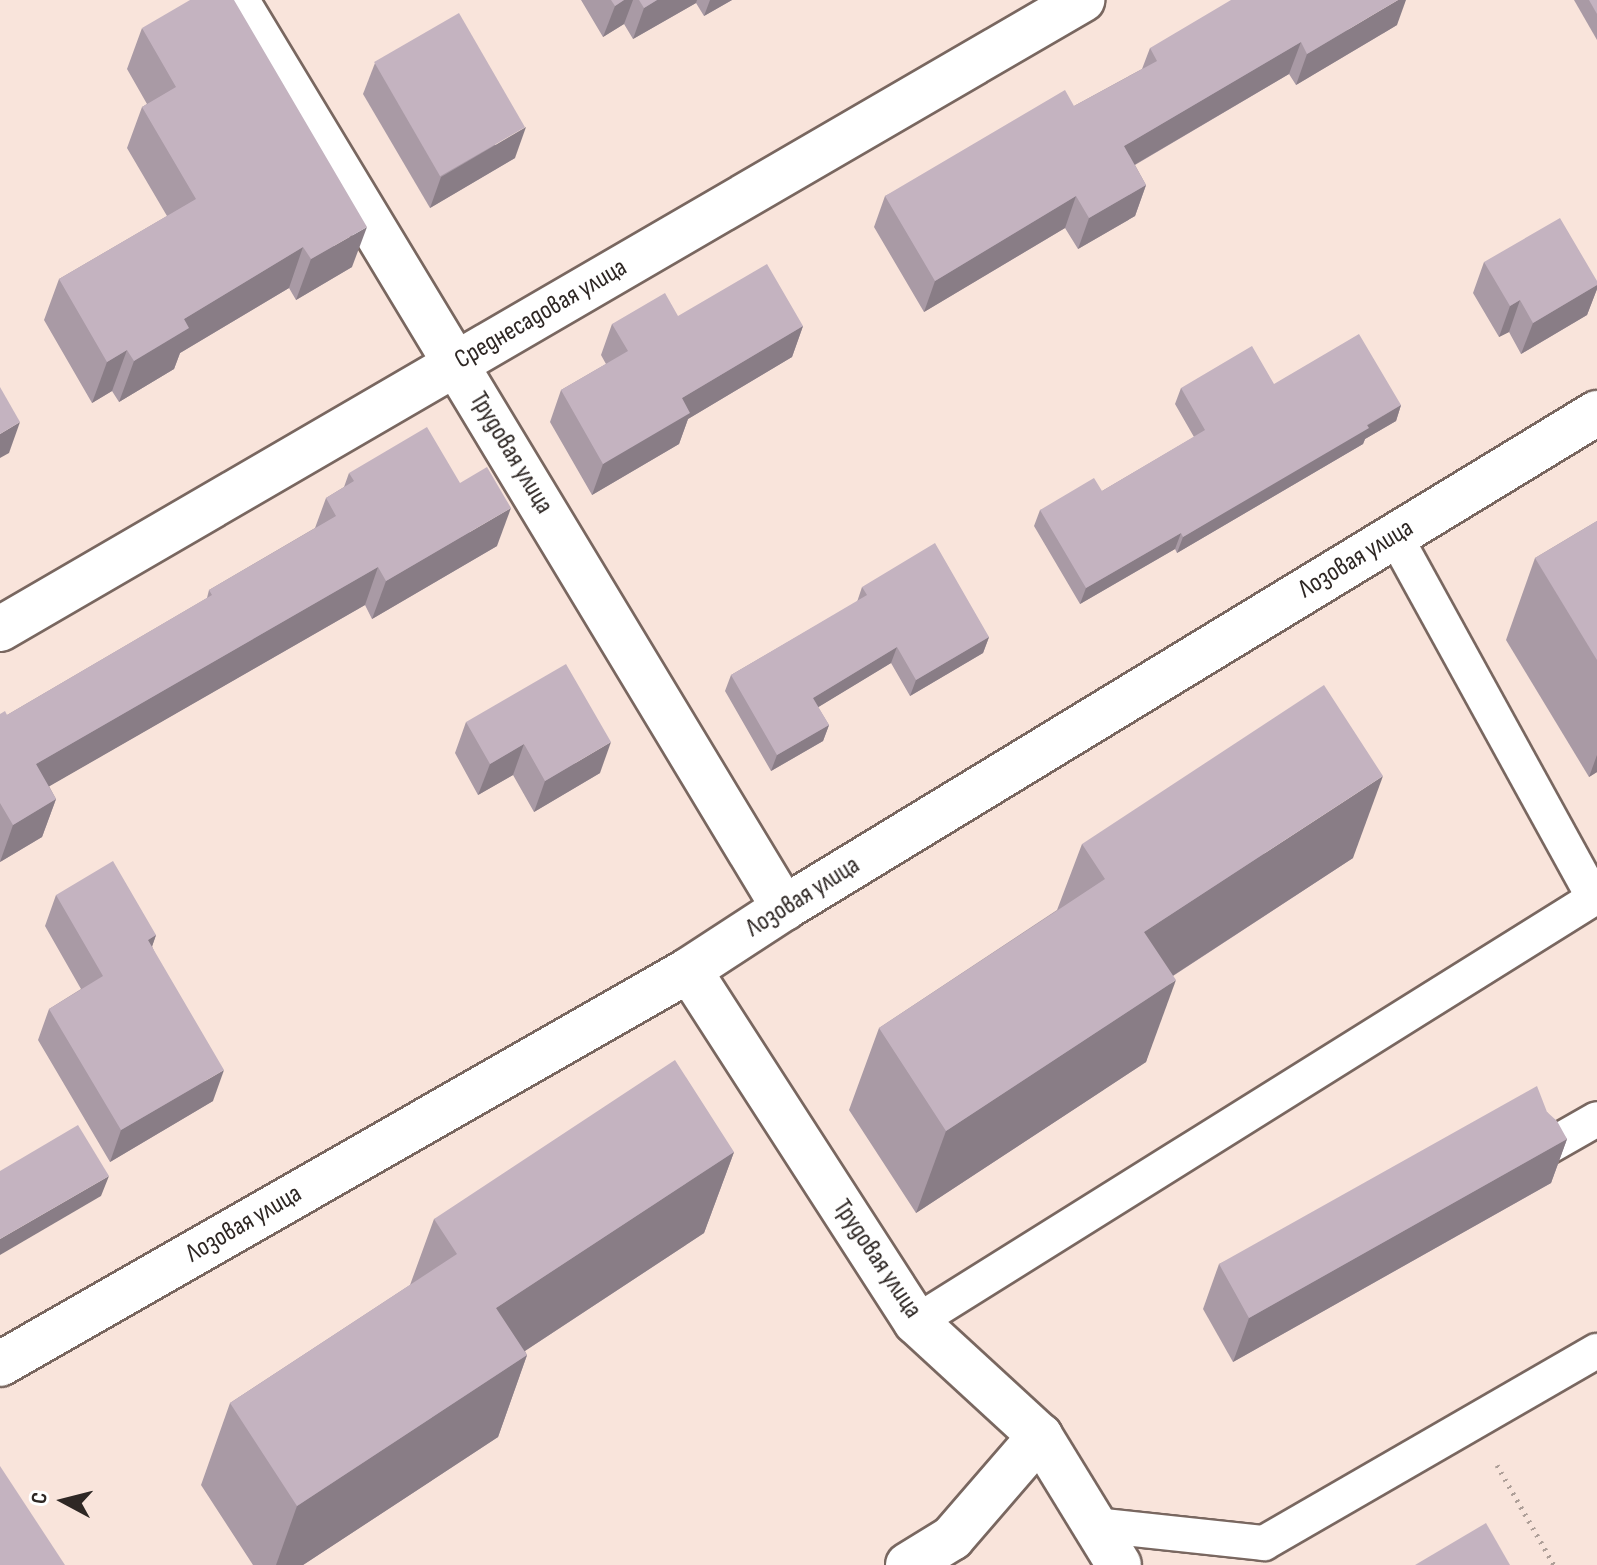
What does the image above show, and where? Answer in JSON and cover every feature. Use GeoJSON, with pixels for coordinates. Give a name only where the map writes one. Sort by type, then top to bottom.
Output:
{"type":"FeatureCollection","features":[{"type":"Feature","properties":{"kind":"street","name":"Трудовая улица"},"geometry":{"type":"LineString","coordinates":[[236,0],[784,908]]}},
{"type":"Feature","properties":{"kind":"street","name":"Среднесадовая улица"},"geometry":{"type":"LineString","coordinates":[[0,629],[1082,0]]}},
{"type":"Feature","properties":{"kind":"street","name":"Лозовая улица"},"geometry":{"type":"LineString","coordinates":[[0,1364],[689,970],[784,908],[1597,413]]}},
{"type":"Feature","properties":{"kind":"street","name":"Трудовая улица"},"geometry":{"type":"LineString","coordinates":[[689,970],[916,1322],[1040,1436],[1119,1565]]}},
{"type":"Feature","properties":{"kind":"street"},"geometry":{"type":"LineString","coordinates":[[908,1565],[952,1538],[1040,1436]]}},
{"type":"Feature","properties":{"kind":"lane"},"geometry":{"type":"LineString","coordinates":[[916,1322],[1596,900],[1395,536]]}},
{"type":"Feature","properties":{"kind":"lane"},"geometry":{"type":"LineString","coordinates":[[1548,1147],[1597,1119]]}},
{"type":"Feature","properties":{"kind":"lane"},"geometry":{"type":"LineString","coordinates":[[1095,1525],[1264,1543],[1597,1351]]}},
{"type":"Feature","properties":{"kind":"path"},"geometry":{"type":"LineString","coordinates":[[1473,1422],[1554,1565]]}},
{"type":"Feature","properties":{"kind":"building"},"geometry":{"type":"Polygon","coordinates":[[[190,0],[234,0],[367,227],[311,259],[303,247],[184,319],[189,328],[134,361],[127,350],[107,362],[59,279],[196,199],[142,107],[176,87],[142,28],[190,0]]]}},
{"type":"Feature","properties":{"kind":"building"},"geometry":{"type":"Polygon","coordinates":[[[639,0],[657,0],[644,8],[639,0]]]}},
{"type":"Feature","properties":{"kind":"building"},"geometry":{"type":"Polygon","coordinates":[[[1231,0],[1398,0],[1307,54],[1301,42],[1124,146],[1146,185],[1089,218],[1076,196],[935,281],[885,196],[1065,90],[1074,106],[1157,61],[1150,48],[1231,0]]]}},
{"type":"Feature","properties":{"kind":"building"},"geometry":{"type":"Polygon","coordinates":[[[1589,0],[1597,0],[1597,14],[1589,0]]]}},
{"type":"Feature","properties":{"kind":"building"},"geometry":{"type":"Polygon","coordinates":[[[459,13],[525,127],[440,176],[374,62],[459,13]]]}},
{"type":"Feature","properties":{"kind":"building"},"geometry":{"type":"Polygon","coordinates":[[[1560,218],[1597,285],[1533,323],[1520,300],[1510,306],[1484,262],[1560,218]]]}},
{"type":"Feature","properties":{"kind":"building"},"geometry":{"type":"Polygon","coordinates":[[[767,264],[803,326],[682,398],[690,413],[603,464],[561,390],[628,351],[612,324],[665,293],[678,316],[767,264]]]}},
{"type":"Feature","properties":{"kind":"building"},"geometry":{"type":"Polygon","coordinates":[[[1359,334],[1401,405],[1367,425],[1369,428],[1183,537],[1181,533],[1086,588],[1040,510],[1094,478],[1102,491],[1205,430],[1181,388],[1252,346],[1274,384],[1359,334]]]}},
{"type":"Feature","properties":{"kind":"building"},"geometry":{"type":"Polygon","coordinates":[[[0,387],[20,422],[0,434],[0,387]]]}},
{"type":"Feature","properties":{"kind":"building"},"geometry":{"type":"Polygon","coordinates":[[[427,427],[460,483],[487,467],[511,508],[386,581],[378,567],[36,764],[56,799],[13,825],[0,803],[0,714],[5,711],[7,715],[212,595],[209,590],[336,516],[326,498],[354,481],[349,473],[427,427]]]}},
{"type":"Feature","properties":{"kind":"building"},"geometry":{"type":"Polygon","coordinates":[[[1597,521],[1597,660],[1535,558],[1597,521]]]}},
{"type":"Feature","properties":{"kind":"building"},"geometry":{"type":"Polygon","coordinates":[[[935,543],[989,637],[916,680],[897,647],[813,698],[829,725],[777,755],[731,675],[867,595],[862,587],[935,543]]]}},
{"type":"Feature","properties":{"kind":"building"},"geometry":{"type":"Polygon","coordinates":[[[566,664],[611,742],[545,781],[524,744],[490,764],[466,722],[566,664]]]}},
{"type":"Feature","properties":{"kind":"building"},"geometry":{"type":"Polygon","coordinates":[[[1324,685],[1383,776],[1144,932],[1176,980],[946,1131],[879,1028],[1105,879],[1082,844],[1324,685]]]}},
{"type":"Feature","properties":{"kind":"building"},"geometry":{"type":"Polygon","coordinates":[[[113,861],[156,935],[148,940],[224,1070],[121,1130],[49,1009],[103,976],[56,895],[113,861]]]}},
{"type":"Feature","properties":{"kind":"building"},"geometry":{"type":"Polygon","coordinates":[[[675,1060],[734,1152],[496,1308],[527,1355],[297,1506],[230,1403],[457,1254],[434,1219],[675,1060]]]}},
{"type":"Feature","properties":{"kind":"building"},"geometry":{"type":"Polygon","coordinates":[[[1537,1086],[1547,1112],[1557,1121],[1567,1139],[1249,1318],[1219,1264],[1537,1086]]]}},
{"type":"Feature","properties":{"kind":"building"},"geometry":{"type":"Polygon","coordinates":[[[78,1125],[109,1176],[0,1239],[0,1171],[78,1125]]]}},
{"type":"Feature","properties":{"kind":"building"},"geometry":{"type":"Polygon","coordinates":[[[0,1466],[65,1565],[0,1565],[0,1466]]]}},
{"type":"Feature","properties":{"kind":"building"},"geometry":{"type":"Polygon","coordinates":[[[1486,1523],[1510,1565],[1415,1565],[1486,1523]]]}}]}
